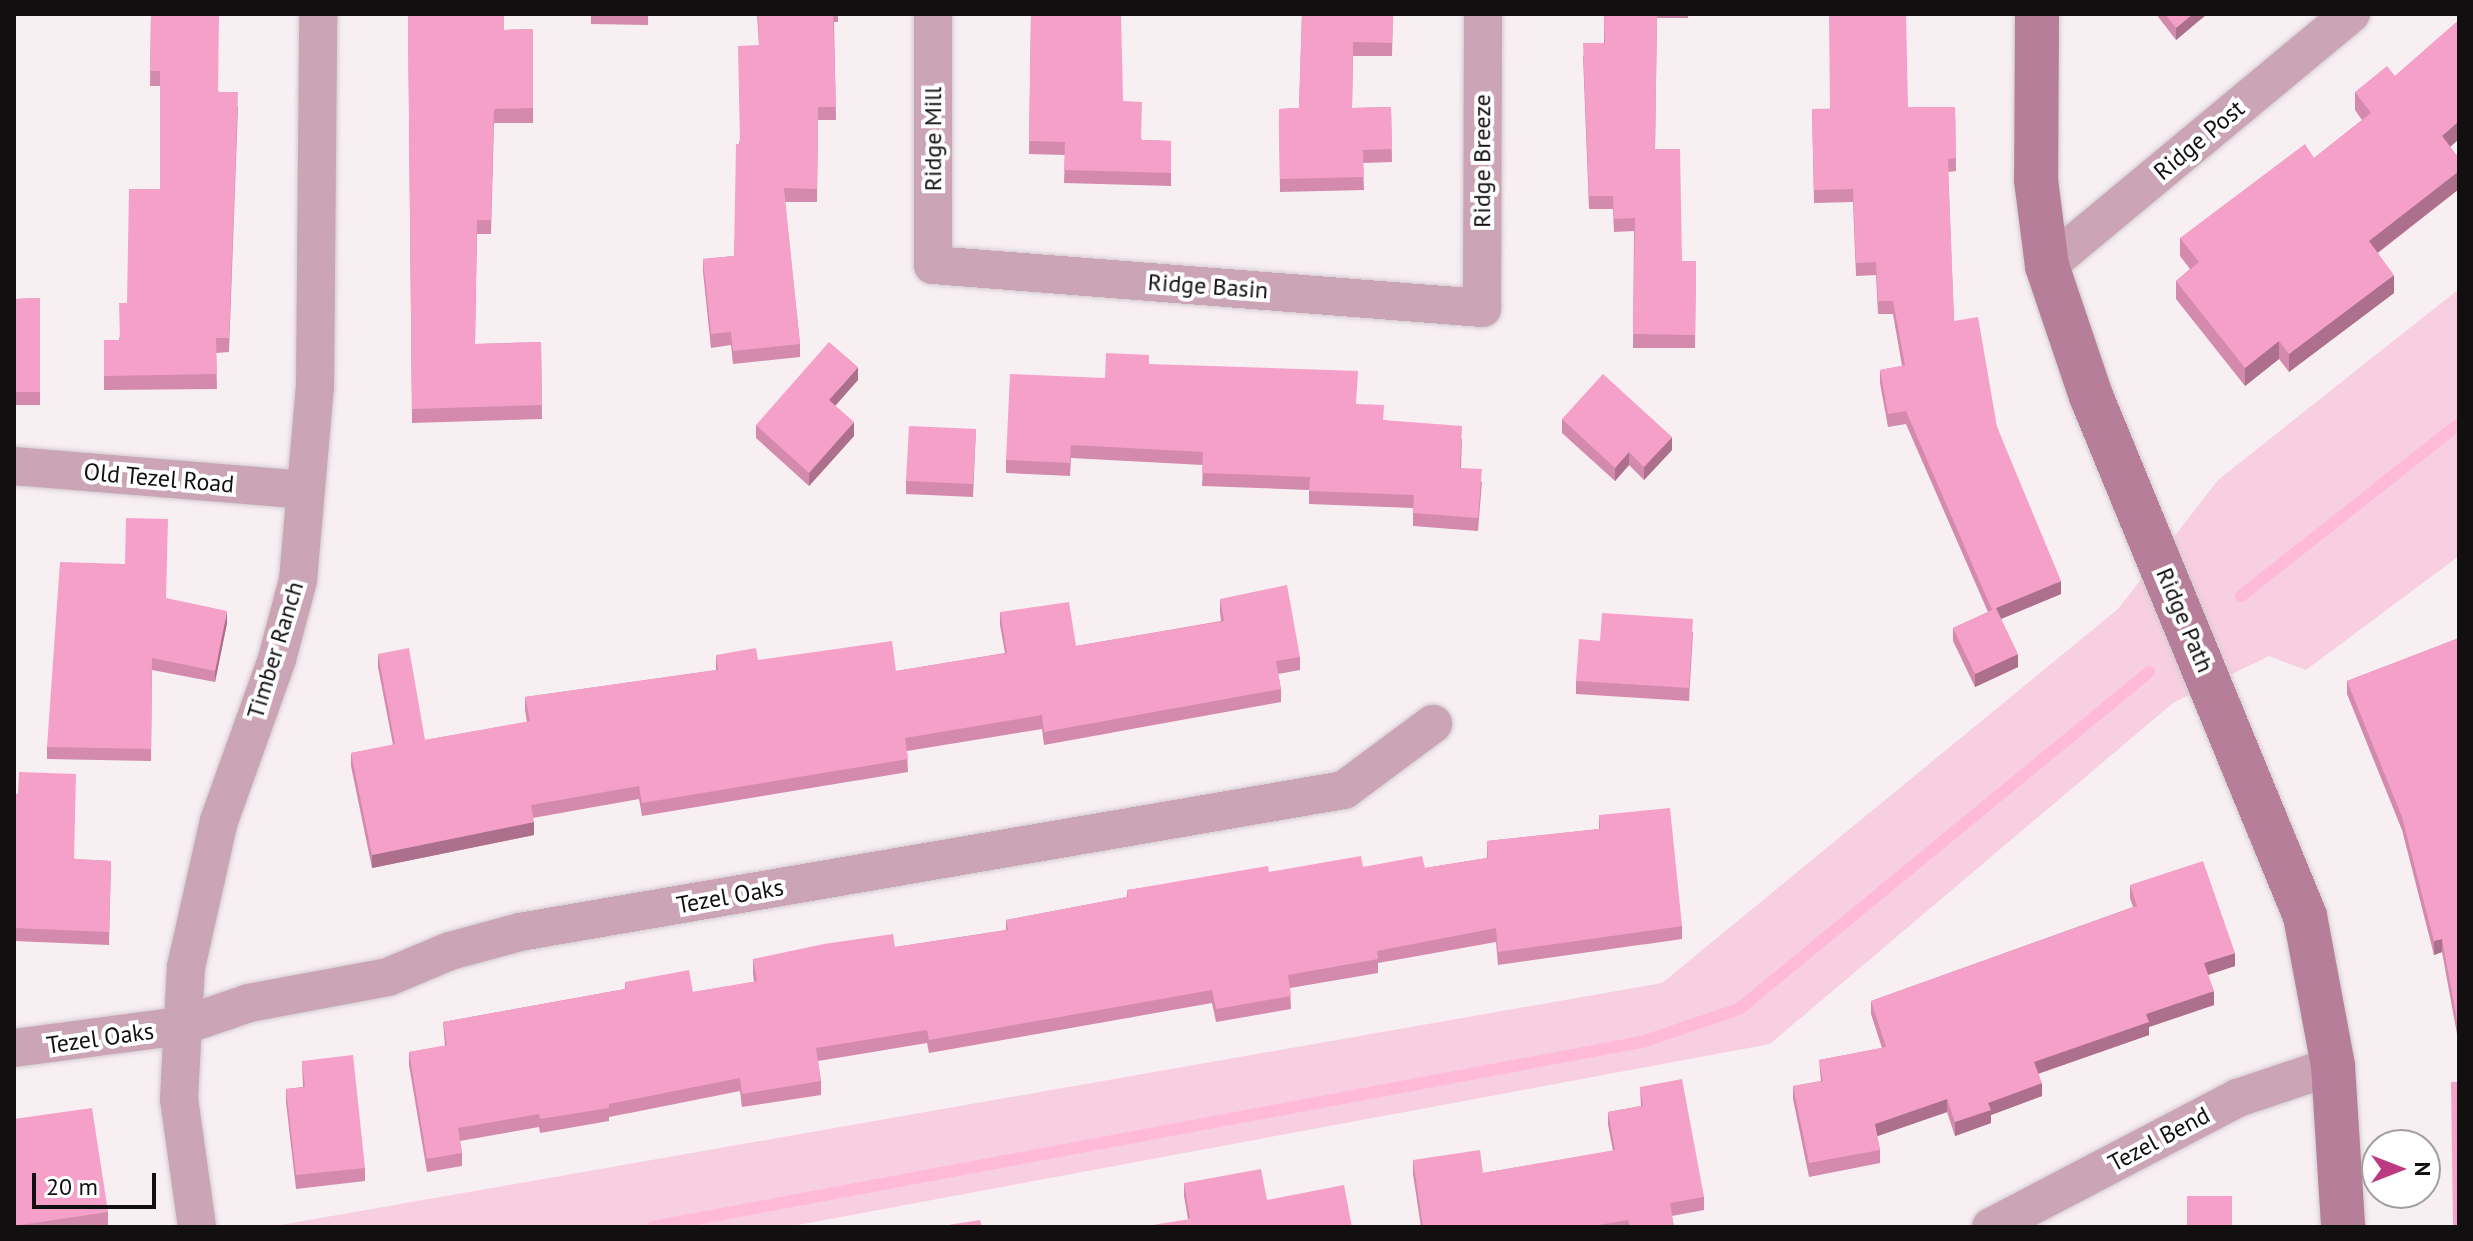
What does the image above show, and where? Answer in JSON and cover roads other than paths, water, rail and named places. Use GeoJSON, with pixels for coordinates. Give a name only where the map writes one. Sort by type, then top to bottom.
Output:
{"type":"FeatureCollection","features":[{"type":"Feature","properties":{"kind":"street","name":"Timber Ranch"},"geometry":{"type":"LineString","coordinates":[[197,1227],[179,1099],[182,1026],[197,903],[298,580],[315,387],[318,14]]}},
{"type":"Feature","properties":{"kind":"street","name":"Ridge Mill"},"geometry":{"type":"LineString","coordinates":[[933,14],[933,265]]}},
{"type":"Feature","properties":{"kind":"street","name":"Ridge Breeze"},"geometry":{"type":"LineString","coordinates":[[1482,308],[1483,14]]}},
{"type":"Feature","properties":{"kind":"street","name":"Ridge Path"},"geometry":{"type":"LineString","coordinates":[[2037,14],[2036,180],[2047,266],[2091,396],[2305,916],[2333,1066],[2343,1227]]}},
{"type":"Feature","properties":{"kind":"street","name":"Ridge Post"},"geometry":{"type":"LineString","coordinates":[[2047,266],[2351,14]]}},
{"type":"Feature","properties":{"kind":"street","name":"Ridge Basin"},"geometry":{"type":"LineString","coordinates":[[933,265],[1482,308]]}},
{"type":"Feature","properties":{"kind":"street","name":"Old Tezel Road"},"geometry":{"type":"LineString","coordinates":[[14,466],[304,490]]}},
{"type":"Feature","properties":{"kind":"street","name":"Tezel Oaks"},"geometry":{"type":"LineString","coordinates":[[14,1048],[182,1026],[249,1003],[388,977],[450,951],[520,932],[1344,790],[1433,724]]}},
{"type":"Feature","properties":{"kind":"street","name":"Tezel Bend"},"geometry":{"type":"LineString","coordinates":[[2008,1222],[2238,1098],[2333,1066]]}},
{"type":"Feature","properties":{"kind":"waterway"},"geometry":{"type":"LineString","coordinates":[[2241,596],[2459,424]]}},
{"type":"Feature","properties":{"kind":"waterway"},"geometry":{"type":"LineString","coordinates":[[653,1227],[1642,1042],[1739,1009],[2149,672]]}}]}
